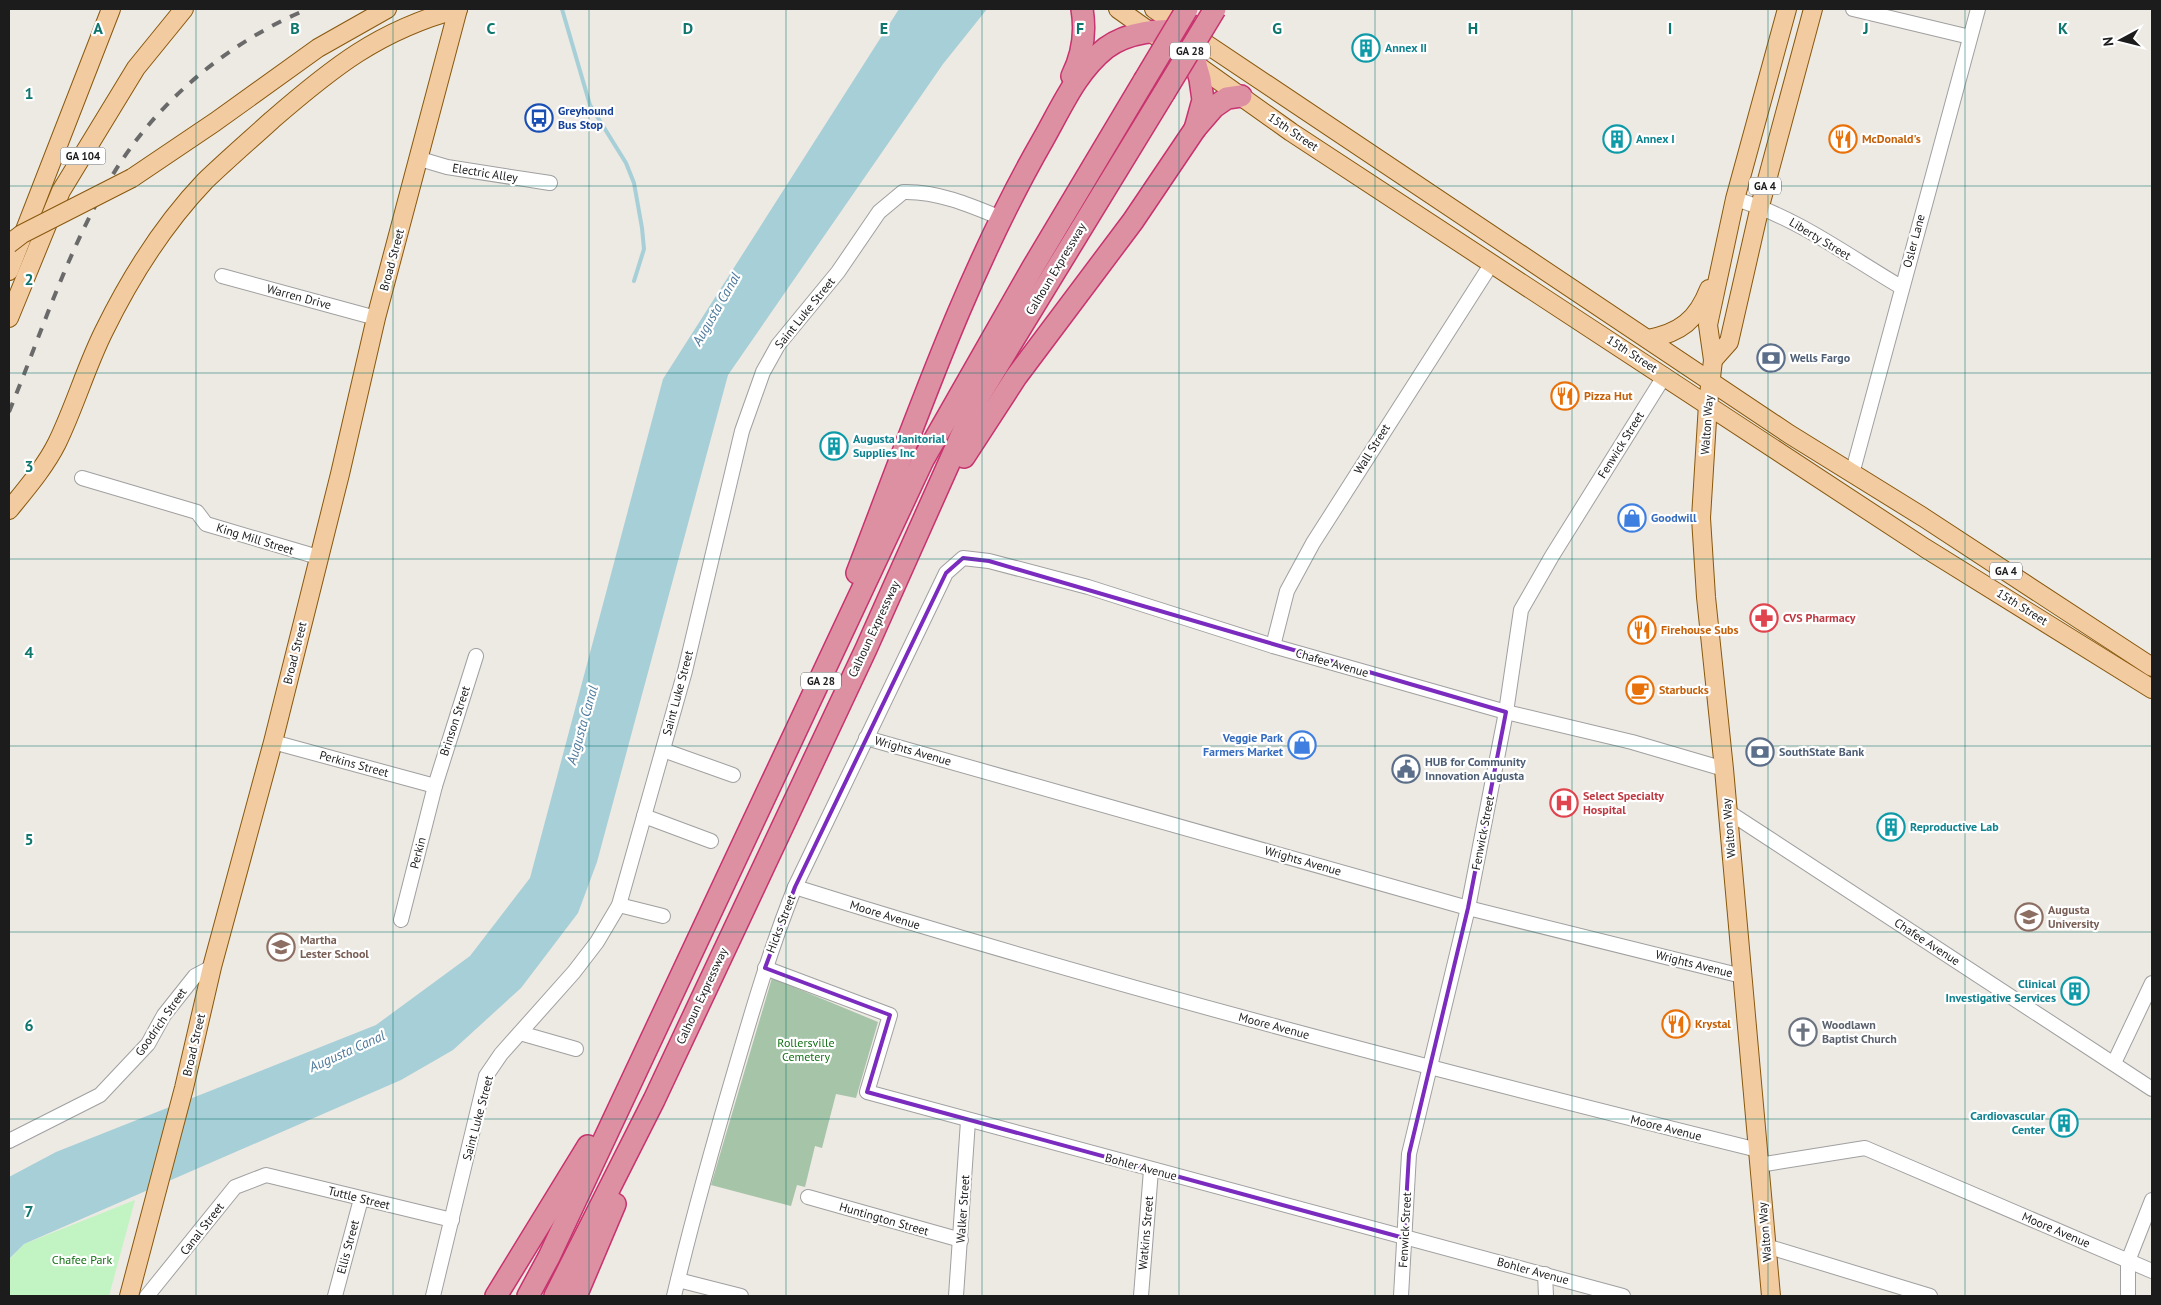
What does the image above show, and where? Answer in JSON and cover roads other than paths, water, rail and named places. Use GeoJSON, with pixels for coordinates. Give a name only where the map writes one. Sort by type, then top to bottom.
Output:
{"type":"FeatureCollection","features":[{"type":"Feature","properties":{"kind":"highway"},"geometry":{"type":"LineString","coordinates":[[1066,98],[1070,80],[1082,57],[1084,22],[1082,9]]}},
{"type":"Feature","properties":{"kind":"highway","name":"Calhoun Expressway"},"geometry":{"type":"LineString","coordinates":[[528,1296],[550,1256],[780,769],[923,460],[1033,267],[1187,9]]}},
{"type":"Feature","properties":{"kind":"highway","name":"Calhoun Expressway"},"geometry":{"type":"LineString","coordinates":[[555,1296],[654,1100],[920,528],[979,396],[1215,9]]}},
{"type":"Feature","properties":{"kind":"highway"},"geometry":{"type":"LineString","coordinates":[[780,769],[972,279],[1001,218],[1066,98],[1085,68],[1116,42],[1136,34],[1186,30],[1196,64],[1203,100],[1196,129]]}},
{"type":"Feature","properties":{"kind":"highway"},"geometry":{"type":"LineString","coordinates":[[920,528],[1016,377],[1133,220],[1196,129],[1214,107],[1227,98],[1241,96]]}},
{"type":"Feature","properties":{"kind":"highway"},"geometry":{"type":"LineString","coordinates":[[576,1296],[716,967]]}},
{"type":"Feature","properties":{"kind":"highway"},"geometry":{"type":"LineString","coordinates":[[496,1296],[648,1048]]}},
{"type":"Feature","properties":{"kind":"main road","name":"GA 104"},"geometry":{"type":"LineString","coordinates":[[9,271],[111,9]]}},
{"type":"Feature","properties":{"kind":"main road","name":"GA 104"},"geometry":{"type":"LineString","coordinates":[[9,318],[61,191],[104,124],[136,68],[184,9]]}},
{"type":"Feature","properties":{"kind":"main road"},"geometry":{"type":"LineString","coordinates":[[9,244],[22,234],[132,178],[215,122],[318,48],[387,9]]}},
{"type":"Feature","properties":{"kind":"main road"},"geometry":{"type":"LineString","coordinates":[[9,510],[32,482],[56,444],[104,332],[136,271],[204,183],[308,88],[340,63],[379,39],[423,18],[458,9]]}},
{"type":"Feature","properties":{"kind":"main road","name":"Broad Street"},"geometry":{"type":"LineString","coordinates":[[129,1296],[184,1088],[212,967],[273,742],[340,474],[376,318],[420,159],[458,9]]}},
{"type":"Feature","properties":{"kind":"main road","name":"15th Street"},"geometry":{"type":"LineString","coordinates":[[1118,9],[1291,132],[1665,375],[1925,548],[2152,689]]}},
{"type":"Feature","properties":{"kind":"main road","name":"15th Street"},"geometry":{"type":"LineString","coordinates":[[1154,9],[1852,474],[2152,667]]}},
{"type":"Feature","properties":{"kind":"main road","name":"Walton Way"},"geometry":{"type":"LineString","coordinates":[[1771,1296],[1724,769],[1706,597],[1701,518],[1708,404],[1713,360],[1708,325],[1735,199],[1787,9]]}},
{"type":"Feature","properties":{"kind":"main road","name":"GA 4"},"geometry":{"type":"LineString","coordinates":[[1713,360],[1729,342],[1760,206],[1813,9]]}},
{"type":"Feature","properties":{"kind":"main road"},"geometry":{"type":"LineString","coordinates":[[1648,338],[1666,335],[1682,328],[1703,306],[1724,251]]}},
{"type":"Feature","properties":{"kind":"street"},"geometry":{"type":"LineString","coordinates":[[1853,9],[1970,37]]}},
{"type":"Feature","properties":{"kind":"street","name":"Osler Lane"},"geometry":{"type":"LineString","coordinates":[[1852,474],[1901,287],[1978,9]]}},
{"type":"Feature","properties":{"kind":"street","name":"Electric Alley"},"geometry":{"type":"LineString","coordinates":[[420,159],[447,167],[550,183]]}},
{"type":"Feature","properties":{"kind":"street","name":"Saint Luke Street"},"geometry":{"type":"LineString","coordinates":[[433,1296],[486,1076],[501,1054],[574,972],[597,942],[619,905],[685,671],[742,431],[763,372],[778,345],[838,272],[879,212],[903,192],[930,194],[971,205],[1001,218]]}},
{"type":"Feature","properties":{"kind":"street","name":"Liberty Street"},"geometry":{"type":"LineString","coordinates":[[1735,199],[1760,206],[1786,219],[1901,287]]}},
{"type":"Feature","properties":{"kind":"street","name":"Wall Street"},"geometry":{"type":"LineString","coordinates":[[1273,646],[1287,591],[1313,543],[1492,263]]}},
{"type":"Feature","properties":{"kind":"street","name":"Warren Drive"},"geometry":{"type":"LineString","coordinates":[[222,276],[376,318]]}},
{"type":"Feature","properties":{"kind":"street","name":"Fenwick Street"},"geometry":{"type":"LineString","coordinates":[[1401,1296],[1409,1154],[1468,908],[1506,712],[1521,610],[1552,556],[1665,375]]}},
{"type":"Feature","properties":{"kind":"street","name":"King Mill Street"},"geometry":{"type":"LineString","coordinates":[[82,478],[197,512],[206,524],[318,558]]}},
{"type":"Feature","properties":{"kind":"street","name":"Chafee Avenue"},"geometry":{"type":"LineString","coordinates":[[946,573],[963,558],[989,560],[1088,588],[1273,646],[1506,712],[1632,742],[1724,769]]}},
{"type":"Feature","properties":{"kind":"street","name":"Hicks Street"},"geometry":{"type":"LineString","coordinates":[[674,1296],[703,1181],[765,968],[795,887],[946,573]]}},
{"type":"Feature","properties":{"kind":"street","name":"Brinson Street"},"geometry":{"type":"LineString","coordinates":[[434,786],[476,656]]}},
{"type":"Feature","properties":{"kind":"street","name":"Wrights Avenue"},"geometry":{"type":"LineString","coordinates":[[866,738],[1468,908],[1742,976]]}},
{"type":"Feature","properties":{"kind":"street","name":"Perkins Street"},"geometry":{"type":"LineString","coordinates":[[273,742],[434,786]]}},
{"type":"Feature","properties":{"kind":"street"},"geometry":{"type":"LineString","coordinates":[[663,750],[733,775]]}},
{"type":"Feature","properties":{"kind":"street","name":"Perkin"},"geometry":{"type":"LineString","coordinates":[[401,920],[434,786]]}},
{"type":"Feature","properties":{"kind":"street","name":"Chafee Avenue"},"geometry":{"type":"LineString","coordinates":[[1727,812],[2152,1089]]}},
{"type":"Feature","properties":{"kind":"street"},"geometry":{"type":"LineString","coordinates":[[644,816],[711,841]]}},
{"type":"Feature","properties":{"kind":"street","name":"Moore Avenue"},"geometry":{"type":"LineString","coordinates":[[795,887],[1038,961],[1758,1158],[1864,1148],[2152,1271]]}},
{"type":"Feature","properties":{"kind":"street"},"geometry":{"type":"LineString","coordinates":[[619,905],[662,916]]}},
{"type":"Feature","properties":{"kind":"street","name":"Goodrich Street"},"geometry":{"type":"LineString","coordinates":[[9,1141],[100,1095],[123,1073],[150,1039],[164,1014],[195,976],[212,967]]}},
{"type":"Feature","properties":{"kind":"street","name":"Bohler Avenue"},"geometry":{"type":"LineString","coordinates":[[765,968],[890,1015],[867,1092],[968,1121],[1623,1296]]}},
{"type":"Feature","properties":{"kind":"street"},"geometry":{"type":"LineString","coordinates":[[2114,1063],[2152,982]]}},
{"type":"Feature","properties":{"kind":"street"},"geometry":{"type":"LineString","coordinates":[[520,1033],[576,1049]]}},
{"type":"Feature","properties":{"kind":"street","name":"Walker Street"},"geometry":{"type":"LineString","coordinates":[[956,1296],[968,1121]]}},
{"type":"Feature","properties":{"kind":"street","name":"Watkins Street"},"geometry":{"type":"LineString","coordinates":[[1141,1296],[1151,1170]]}},
{"type":"Feature","properties":{"kind":"street","name":"Tuttle Street"},"geometry":{"type":"LineString","coordinates":[[266,1175],[452,1220]]}},
{"type":"Feature","properties":{"kind":"street","name":"Canal Street"},"geometry":{"type":"LineString","coordinates":[[148,1296],[235,1187],[266,1175]]}},
{"type":"Feature","properties":{"kind":"street","name":"Huntington Street"},"geometry":{"type":"LineString","coordinates":[[808,1197],[961,1240]]}},
{"type":"Feature","properties":{"kind":"street","name":"Ellis Street"},"geometry":{"type":"LineString","coordinates":[[335,1296],[361,1199]]}},
{"type":"Feature","properties":{"kind":"street"},"geometry":{"type":"LineString","coordinates":[[2128,1296],[2128,1261],[2152,1200]]}},
{"type":"Feature","properties":{"kind":"street"},"geometry":{"type":"LineString","coordinates":[[1766,1246],[1930,1296]]}},
{"type":"Feature","properties":{"kind":"street"},"geometry":{"type":"LineString","coordinates":[[1545,1274],[1546,1296]]}},
{"type":"Feature","properties":{"kind":"street"},"geometry":{"type":"LineString","coordinates":[[678,1280],[740,1296]]}},
{"type":"Feature","properties":{"kind":"water","name":"Augusta Canal"},"geometry":{"type":"Polygon","coordinates":[[[899,9],[987,9],[943,64],[728,375],[597,862],[578,913],[521,988],[453,1050],[401,1080],[24,1244],[9,1259],[9,1177],[56,1152],[376,1025],[470,956],[530,878],[663,379],[899,9]]]}},
{"type":"Feature","properties":{"kind":"waterway"},"geometry":{"type":"LineString","coordinates":[[562,9],[590,105],[626,163],[634,183],[644,249],[634,281]]}},
{"type":"Feature","properties":{"kind":"railway"},"geometry":{"type":"LineString","coordinates":[[9,412],[56,292],[82,233],[96,204],[130,149],[172,99],[222,57],[278,23],[308,9]]}},
{"type":"Feature","properties":{"kind":"place","name":"Annex II"},"geometry":{"type":"Point","coordinates":[1366,48]}},
{"type":"Feature","properties":{"kind":"place","name":"Greyhound Bus Stop"},"geometry":{"type":"Point","coordinates":[539,118]}},
{"type":"Feature","properties":{"kind":"place","name":"Annex I"},"geometry":{"type":"Point","coordinates":[1617,139]}},
{"type":"Feature","properties":{"kind":"place","name":"McDonald's"},"geometry":{"type":"Point","coordinates":[1843,139]}},
{"type":"Feature","properties":{"kind":"place","name":"Wells Fargo"},"geometry":{"type":"Point","coordinates":[1771,358]}},
{"type":"Feature","properties":{"kind":"place","name":"Pizza Hut"},"geometry":{"type":"Point","coordinates":[1565,396]}},
{"type":"Feature","properties":{"kind":"place","name":"Augusta Janitorial Supplies Inc"},"geometry":{"type":"Point","coordinates":[834,446]}},
{"type":"Feature","properties":{"kind":"place","name":"Goodwill"},"geometry":{"type":"Point","coordinates":[1632,518]}},
{"type":"Feature","properties":{"kind":"place","name":"CVS Pharmacy"},"geometry":{"type":"Point","coordinates":[1764,618]}},
{"type":"Feature","properties":{"kind":"place","name":"Firehouse Subs"},"geometry":{"type":"Point","coordinates":[1642,630]}},
{"type":"Feature","properties":{"kind":"place","name":"Starbucks"},"geometry":{"type":"Point","coordinates":[1640,690]}},
{"type":"Feature","properties":{"kind":"place","name":"Veggie Park Farmers Market"},"geometry":{"type":"Point","coordinates":[1302,745]}},
{"type":"Feature","properties":{"kind":"place","name":"SouthState Bank"},"geometry":{"type":"Point","coordinates":[1760,752]}},
{"type":"Feature","properties":{"kind":"place","name":"HUB for Community Innovation Augusta"},"geometry":{"type":"Point","coordinates":[1406,769]}},
{"type":"Feature","properties":{"kind":"place","name":"Select Specialty Hospital"},"geometry":{"type":"Point","coordinates":[1564,803]}},
{"type":"Feature","properties":{"kind":"place","name":"Reproductive Lab"},"geometry":{"type":"Point","coordinates":[1891,827]}},
{"type":"Feature","properties":{"kind":"place","name":"Augusta University"},"geometry":{"type":"Point","coordinates":[2029,917]}},
{"type":"Feature","properties":{"kind":"place","name":"Martha Lester School"},"geometry":{"type":"Point","coordinates":[281,947]}},
{"type":"Feature","properties":{"kind":"place","name":"Clinical Investigative Services"},"geometry":{"type":"Point","coordinates":[2075,991]}},
{"type":"Feature","properties":{"kind":"place","name":"Krystal"},"geometry":{"type":"Point","coordinates":[1676,1024]}},
{"type":"Feature","properties":{"kind":"place","name":"Woodlawn Baptist Church"},"geometry":{"type":"Point","coordinates":[1803,1032]}},
{"type":"Feature","properties":{"kind":"place","name":"Cardiovascular Center"},"geometry":{"type":"Point","coordinates":[2064,1123]}},
{"type":"Feature","properties":{"kind":"park label","name":"Rollersville Cemetery"},"geometry":{"type":"Point","coordinates":[806,1050]}},
{"type":"Feature","properties":{"kind":"park label","name":"Chafee Park"},"geometry":{"type":"Point","coordinates":[82,1260]}}]}
